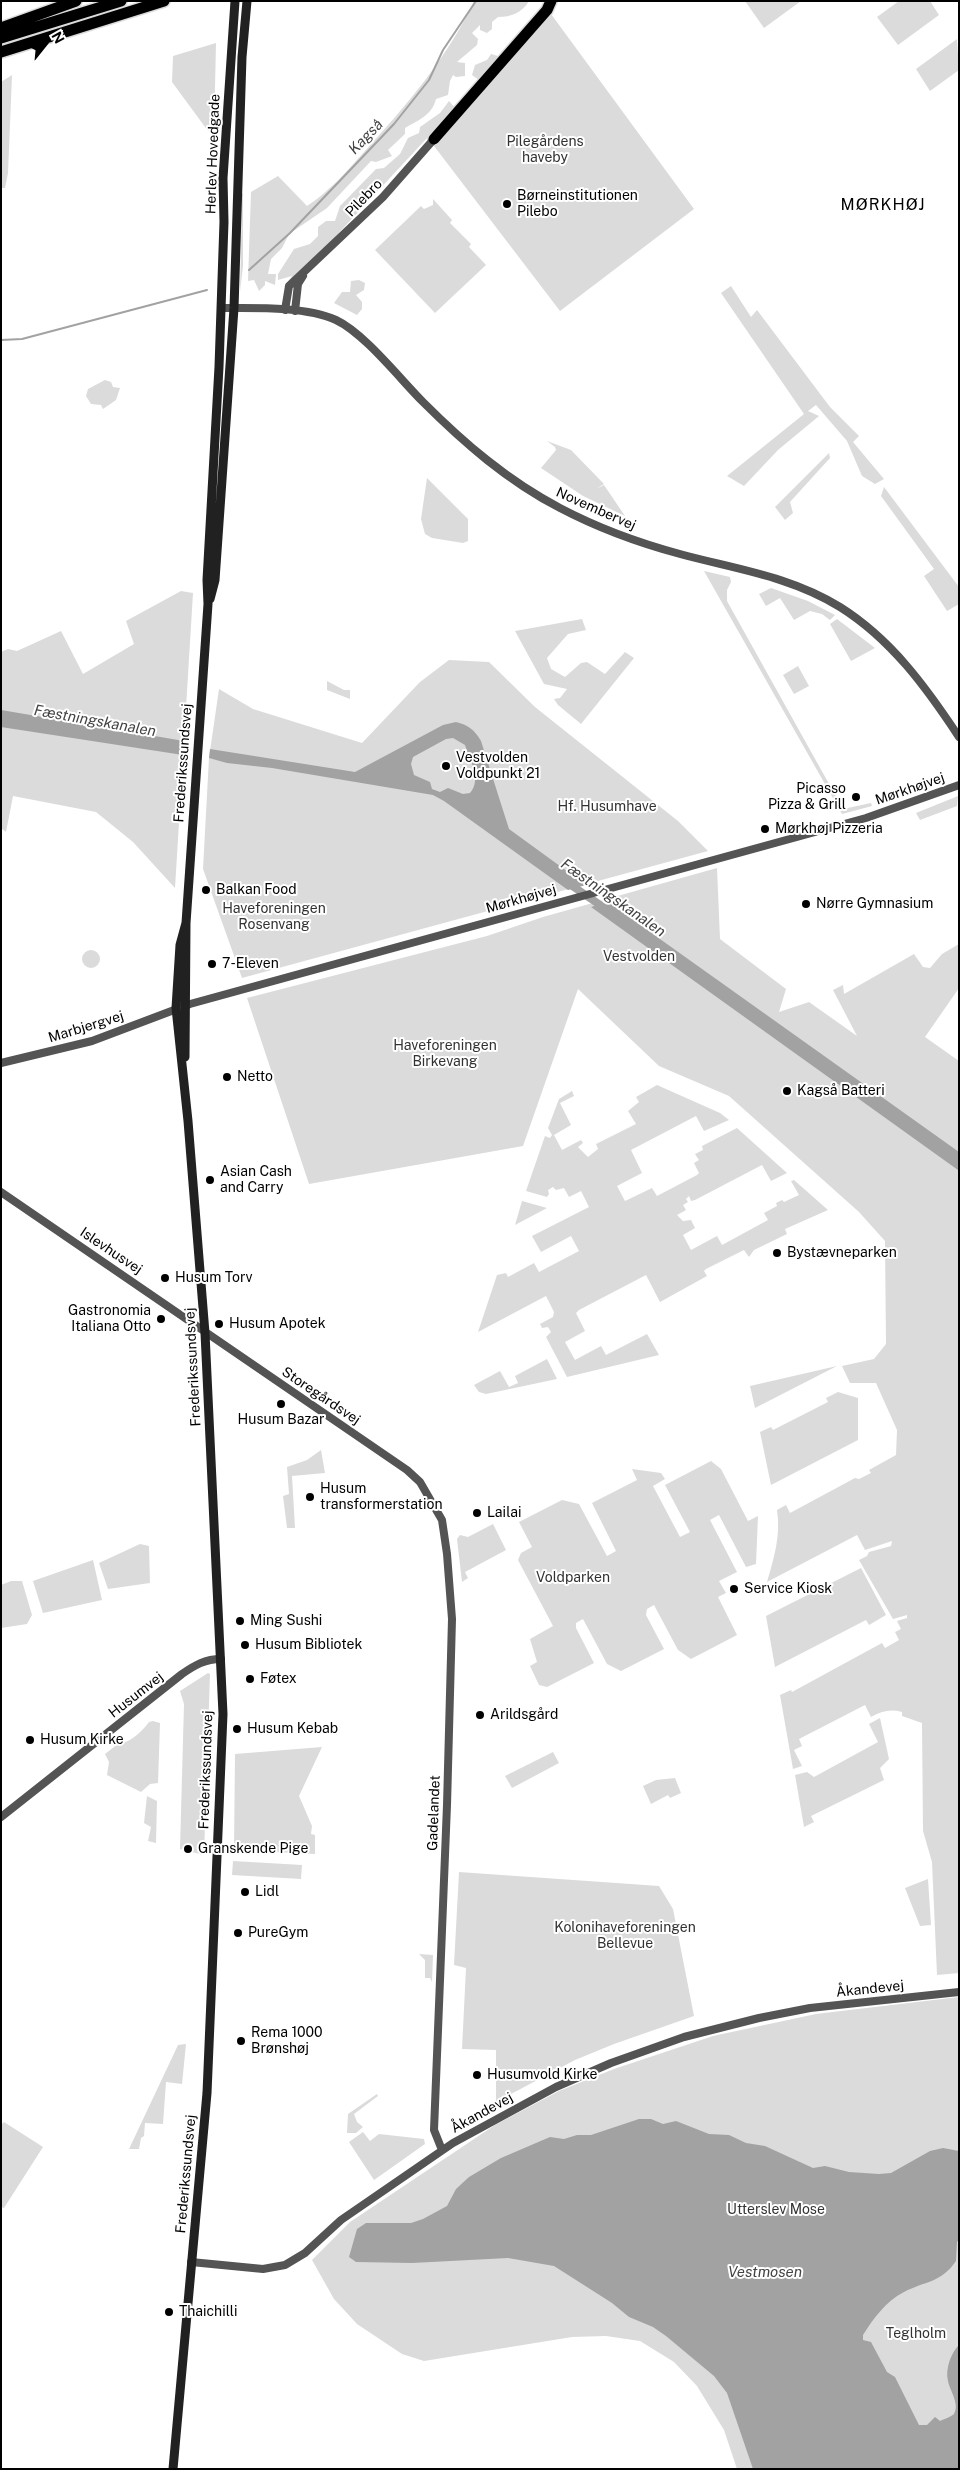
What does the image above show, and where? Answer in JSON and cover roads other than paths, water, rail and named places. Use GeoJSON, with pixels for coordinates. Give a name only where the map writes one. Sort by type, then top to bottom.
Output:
{"type":"FeatureCollection","features":[{"type":"Feature","properties":{"kind":"highway"},"geometry":{"type":"LineString","coordinates":[[3,32],[76,1]]}},
{"type":"Feature","properties":{"kind":"highway"},"geometry":{"type":"LineString","coordinates":[[3,32],[121,1]]}},
{"type":"Feature","properties":{"kind":"highway"},"geometry":{"type":"LineString","coordinates":[[3,51],[164,1]]}},
{"type":"Feature","properties":{"kind":"highway"},"geometry":{"type":"LineString","coordinates":[[538,19],[545,1]]}},
{"type":"Feature","properties":{"kind":"highway"},"geometry":{"type":"LineString","coordinates":[[434,139],[538,19],[548,10],[551,1]]}},
{"type":"Feature","properties":{"kind":"main road","name":"Herlev Hovedgade"},"geometry":{"type":"LineString","coordinates":[[221,308],[223,178],[235,1]]}},
{"type":"Feature","properties":{"kind":"main road","name":"Herlev Hovedgade"},"geometry":{"type":"LineString","coordinates":[[234,308],[242,57],[247,1]]}},
{"type":"Feature","properties":{"kind":"main road","name":"Frederikssundsvej"},"geometry":{"type":"LineString","coordinates":[[173,2469],[199,2188],[211,2017],[223,1714],[205,1333],[180,1007],[180,945],[186,923],[208,604],[206,580],[221,308]]}},
{"type":"Feature","properties":{"kind":"main road","name":"Frederikssundsvej"},"geometry":{"type":"LineString","coordinates":[[208,604],[216,580],[234,308]]}},
{"type":"Feature","properties":{"kind":"street","name":"Pilebro"},"geometry":{"type":"LineString","coordinates":[[285,310],[289,286],[383,197],[434,139]]}},
{"type":"Feature","properties":{"kind":"street","name":"Pilebro"},"geometry":{"type":"LineString","coordinates":[[295,311],[298,284],[307,270]]}},
{"type":"Feature","properties":{"kind":"street","name":"Novembervej"},"geometry":{"type":"LineString","coordinates":[[221,308],[295,311],[322,315],[337,320],[348,328],[464,442],[500,470],[560,508],[635,540],[681,554],[783,579],[839,606],[866,625],[904,661],[919,678],[959,737]]}},
{"type":"Feature","properties":{"kind":"street","name":"Mørkhøjvej"},"geometry":{"type":"LineString","coordinates":[[180,1007],[866,818],[959,786]]}},
{"type":"Feature","properties":{"kind":"street","name":"Marbjergvej"},"geometry":{"type":"LineString","coordinates":[[1,1063],[92,1041],[180,1007]]}},
{"type":"Feature","properties":{"kind":"street","name":"Islevhusvej"},"geometry":{"type":"LineString","coordinates":[[1,1192],[205,1333]]}},
{"type":"Feature","properties":{"kind":"street","name":"Storegårdsvej"},"geometry":{"type":"LineString","coordinates":[[205,1333],[400,1465],[420,1482]]}},
{"type":"Feature","properties":{"kind":"street","name":"Gadelandet"},"geometry":{"type":"LineString","coordinates":[[420,1482],[436,1507],[445,1535],[452,1619],[447,1805],[434,2130],[442,2150]]}},
{"type":"Feature","properties":{"kind":"street","name":"Husumvej"},"geometry":{"type":"LineString","coordinates":[[1,1818],[182,1674],[197,1664],[211,1659],[221,1659]]}},
{"type":"Feature","properties":{"kind":"street","name":"Åkandevej"},"geometry":{"type":"LineString","coordinates":[[191,2262],[263,2269],[285,2265],[305,2254],[340,2220],[442,2150],[556,2086],[611,2063],[699,2032],[810,2008],[959,1992]]}},
{"type":"Feature","properties":{"kind":"water"},"geometry":{"type":"Polygon","coordinates":[[[1,710],[184,741],[183,755],[1,727],[1,710]]]}},
{"type":"Feature","properties":{"kind":"water"},"geometry":{"type":"Polygon","coordinates":[[[460,723],[470,728],[481,741],[509,829],[586,885],[568,890],[433,795],[272,768],[227,763],[209,758],[210,749],[355,772],[443,725],[460,723]],[[453,738],[446,739],[413,757],[411,764],[414,775],[430,782],[432,789],[440,792],[448,788],[463,794],[470,793],[475,782],[475,776],[465,745],[453,738]]]}},
{"type":"Feature","properties":{"kind":"water"},"geometry":{"type":"Polygon","coordinates":[[[608,902],[959,1152],[959,1187],[958,1170],[591,907],[608,902]]]}},
{"type":"Feature","properties":{"kind":"water","name":"Vestmosen"},"geometry":{"type":"Polygon","coordinates":[[[639,2119],[651,2119],[663,2124],[676,2121],[709,2134],[729,2135],[746,2143],[765,2146],[813,2168],[825,2166],[849,2172],[891,2173],[930,2151],[943,2148],[959,2151],[959,2239],[957,2242],[956,2261],[938,2278],[912,2288],[891,2300],[871,2323],[863,2335],[863,2340],[871,2342],[887,2372],[895,2377],[919,2425],[927,2425],[935,2417],[940,2421],[954,2414],[956,2410],[947,2371],[951,2357],[959,2345],[959,2469],[753,2469],[727,2393],[714,2376],[653,2327],[629,2317],[612,2303],[554,2266],[508,2258],[412,2263],[356,2262],[349,2257],[357,2229],[366,2223],[411,2223],[423,2219],[447,2206],[456,2189],[469,2177],[501,2158],[550,2137],[564,2139],[577,2135],[591,2135],[639,2119]]]}},
{"type":"Feature","properties":{"kind":"waterway","name":"Kagså"},"geometry":{"type":"LineString","coordinates":[[249,270],[290,233],[394,124],[429,80],[443,50],[476,1]]}},
{"type":"Feature","properties":{"kind":"waterway","name":"Kagså"},"geometry":{"type":"LineString","coordinates":[[1,340],[22,339],[207,290]]}},
{"type":"Feature","properties":{"kind":"waterway","name":"Fæstningskanalen"},"geometry":{"type":"LineString","coordinates":[[568,883],[606,909]]}},
{"type":"Feature","properties":{"kind":"place","name":"Børneinstitutionen Pilebo"},"geometry":{"type":"Point","coordinates":[507,204]}},
{"type":"Feature","properties":{"kind":"place","name":"Vestvolden Voldpunkt 21"},"geometry":{"type":"Point","coordinates":[446,766]}},
{"type":"Feature","properties":{"kind":"place","name":"Picasso Pizza & Grill"},"geometry":{"type":"Point","coordinates":[856,797]}},
{"type":"Feature","properties":{"kind":"place","name":"Mørkhøj Pizzeria"},"geometry":{"type":"Point","coordinates":[765,829]}},
{"type":"Feature","properties":{"kind":"place","name":"Balkan Food"},"geometry":{"type":"Point","coordinates":[206,890]}},
{"type":"Feature","properties":{"kind":"place","name":"Nørre Gymnasium"},"geometry":{"type":"Point","coordinates":[806,904]}},
{"type":"Feature","properties":{"kind":"place","name":"7-Eleven"},"geometry":{"type":"Point","coordinates":[212,964]}},
{"type":"Feature","properties":{"kind":"place","name":"Netto"},"geometry":{"type":"Point","coordinates":[227,1077]}},
{"type":"Feature","properties":{"kind":"place","name":"Kagså Batteri"},"geometry":{"type":"Point","coordinates":[787,1091]}},
{"type":"Feature","properties":{"kind":"place","name":"Asian Cash and Carry"},"geometry":{"type":"Point","coordinates":[210,1180]}},
{"type":"Feature","properties":{"kind":"place","name":"Bystævneparken"},"geometry":{"type":"Point","coordinates":[777,1253]}},
{"type":"Feature","properties":{"kind":"place","name":"Husum Torv"},"geometry":{"type":"Point","coordinates":[165,1278]}},
{"type":"Feature","properties":{"kind":"place","name":"Gastronomia Italiana Otto"},"geometry":{"type":"Point","coordinates":[161,1319]}},
{"type":"Feature","properties":{"kind":"place","name":"Husum Apotek"},"geometry":{"type":"Point","coordinates":[219,1324]}},
{"type":"Feature","properties":{"kind":"place","name":"Husum Bazar"},"geometry":{"type":"Point","coordinates":[281,1404]}},
{"type":"Feature","properties":{"kind":"place","name":"Husum transformerstation"},"geometry":{"type":"Point","coordinates":[310,1497]}},
{"type":"Feature","properties":{"kind":"place","name":"Lailai"},"geometry":{"type":"Point","coordinates":[477,1513]}},
{"type":"Feature","properties":{"kind":"place","name":"Service Kiosk"},"geometry":{"type":"Point","coordinates":[734,1589]}},
{"type":"Feature","properties":{"kind":"place","name":"Ming Sushi"},"geometry":{"type":"Point","coordinates":[240,1621]}},
{"type":"Feature","properties":{"kind":"place","name":"Husum Bibliotek"},"geometry":{"type":"Point","coordinates":[245,1645]}},
{"type":"Feature","properties":{"kind":"place","name":"Føtex"},"geometry":{"type":"Point","coordinates":[250,1679]}},
{"type":"Feature","properties":{"kind":"place","name":"Arildsgård"},"geometry":{"type":"Point","coordinates":[480,1715]}},
{"type":"Feature","properties":{"kind":"place","name":"Husum Kebab"},"geometry":{"type":"Point","coordinates":[237,1729]}},
{"type":"Feature","properties":{"kind":"place","name":"Husum Kirke"},"geometry":{"type":"Point","coordinates":[30,1740]}},
{"type":"Feature","properties":{"kind":"place","name":"Granskende Pige"},"geometry":{"type":"Point","coordinates":[188,1849]}},
{"type":"Feature","properties":{"kind":"place","name":"Lidl"},"geometry":{"type":"Point","coordinates":[245,1892]}},
{"type":"Feature","properties":{"kind":"place","name":"PureGym"},"geometry":{"type":"Point","coordinates":[238,1933]}},
{"type":"Feature","properties":{"kind":"place","name":"Rema 1000 Brønshøj"},"geometry":{"type":"Point","coordinates":[241,2041]}},
{"type":"Feature","properties":{"kind":"place","name":"Husumvold Kirke"},"geometry":{"type":"Point","coordinates":[477,2075]}},
{"type":"Feature","properties":{"kind":"place","name":"Thaichilli"},"geometry":{"type":"Point","coordinates":[169,2312]}},
{"type":"Feature","properties":{"kind":"district","name":"MØRKHØJ"},"geometry":{"type":"Point","coordinates":[883,205]}},
{"type":"Feature","properties":{"kind":"park label","name":"Pilegårdens haveby"},"geometry":{"type":"Point","coordinates":[545,150]}},
{"type":"Feature","properties":{"kind":"park label","name":"Hf. Husumhave"},"geometry":{"type":"Point","coordinates":[607,807]}},
{"type":"Feature","properties":{"kind":"park label","name":"Haveforeningen Rosenvang"},"geometry":{"type":"Point","coordinates":[274,918]}},
{"type":"Feature","properties":{"kind":"park label","name":"Vestvolden"},"geometry":{"type":"Point","coordinates":[639,957]}},
{"type":"Feature","properties":{"kind":"park label","name":"Haveforeningen Birkevang"},"geometry":{"type":"Point","coordinates":[445,1054]}},
{"type":"Feature","properties":{"kind":"park label","name":"Voldparken"},"geometry":{"type":"Point","coordinates":[573,1578]}},
{"type":"Feature","properties":{"kind":"park label","name":"Kolonihaveforeningen Bellevue"},"geometry":{"type":"Point","coordinates":[625,1936]}},
{"type":"Feature","properties":{"kind":"park label","name":"Utterslev Mose"},"geometry":{"type":"Point","coordinates":[776,2210]}},
{"type":"Feature","properties":{"kind":"park label","name":"Teglholm"},"geometry":{"type":"Point","coordinates":[916,2334]}}]}
